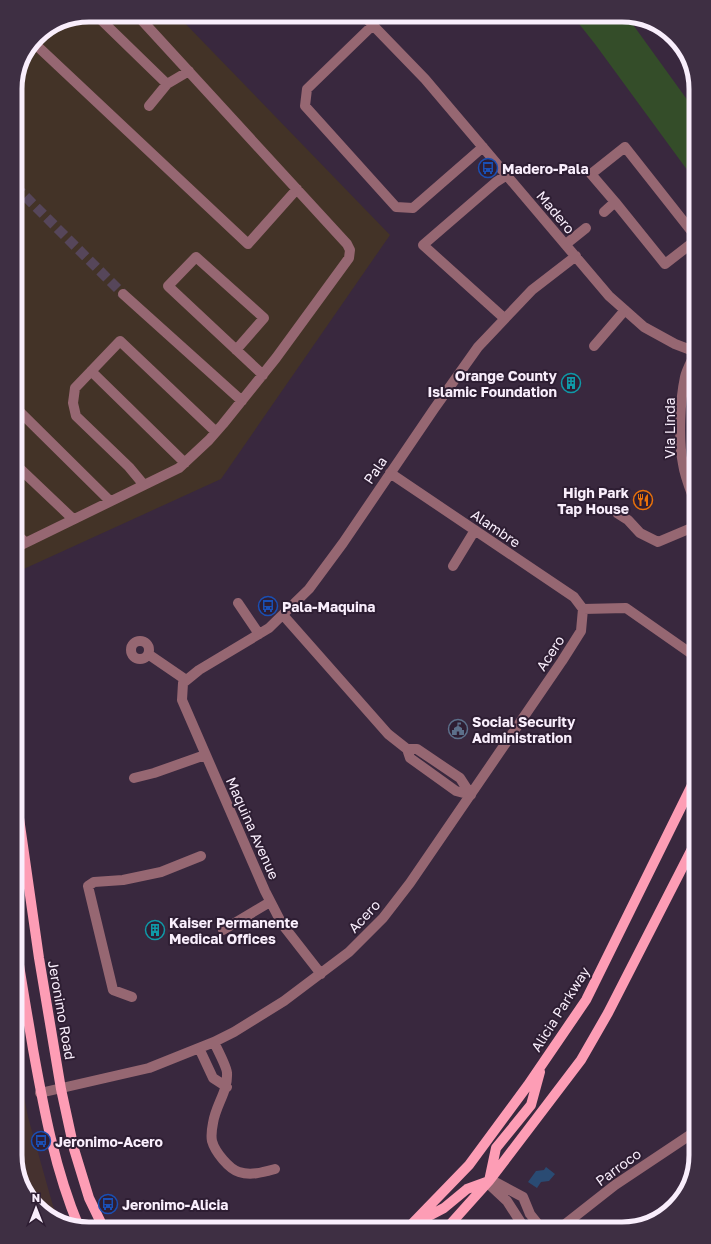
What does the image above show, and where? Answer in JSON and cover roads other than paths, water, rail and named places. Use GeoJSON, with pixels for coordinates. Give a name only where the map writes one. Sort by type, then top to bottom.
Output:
{"type":"FeatureCollection","features":[{"type":"Feature","properties":{"kind":"main road","name":"Alicia Parkway"},"geometry":{"type":"LineString","coordinates":[[415,1222],[470,1165],[586,1000],[689,791]]}},
{"type":"Feature","properties":{"kind":"main road","name":"Jeronimo Road"},"geometry":{"type":"LineString","coordinates":[[22,839],[39,958],[61,1089],[74,1149],[89,1198],[101,1222]]}},
{"type":"Feature","properties":{"kind":"main road"},"geometry":{"type":"LineString","coordinates":[[452,1222],[489,1181],[581,1060],[608,1013],[689,854]]}},
{"type":"Feature","properties":{"kind":"main road"},"geometry":{"type":"LineString","coordinates":[[22,981],[40,1093],[54,1154],[77,1221]]}},
{"type":"Feature","properties":{"kind":"main road"},"geometry":{"type":"LineString","coordinates":[[489,1181],[496,1148],[531,1105],[543,1063]]}},
{"type":"Feature","properties":{"kind":"main road"},"geometry":{"type":"LineString","coordinates":[[418,1222],[444,1208],[467,1189],[489,1181]]}},
{"type":"Feature","properties":{"kind":"street"},"geometry":{"type":"LineString","coordinates":[[103,22],[167,84]]}},
{"type":"Feature","properties":{"kind":"street"},"geometry":{"type":"LineString","coordinates":[[22,544],[179,468],[185,463],[216,432],[263,375],[348,258],[350,250],[347,244],[144,22]]}},
{"type":"Feature","properties":{"kind":"street","name":"Madero"},"geometry":{"type":"LineString","coordinates":[[370,22],[425,78],[566,244],[608,296],[644,326],[675,344],[689,349]]}},
{"type":"Feature","properties":{"kind":"street"},"geometry":{"type":"LineString","coordinates":[[373,25],[307,89],[305,106],[391,202],[396,207],[413,208],[483,147]]}},
{"type":"Feature","properties":{"kind":"street"},"geometry":{"type":"LineString","coordinates":[[38,46],[248,244],[297,189]]}},
{"type":"Feature","properties":{"kind":"street"},"geometry":{"type":"LineString","coordinates":[[149,106],[167,84],[189,71]]}},
{"type":"Feature","properties":{"kind":"street"},"geometry":{"type":"LineString","coordinates":[[689,230],[625,147],[591,174],[665,264],[689,245]]}},
{"type":"Feature","properties":{"kind":"street"},"geometry":{"type":"LineString","coordinates":[[504,318],[423,245],[496,182],[507,175]]}},
{"type":"Feature","properties":{"kind":"street"},"geometry":{"type":"LineString","coordinates":[[604,212],[615,202]]}},
{"type":"Feature","properties":{"kind":"street"},"geometry":{"type":"LineString","coordinates":[[566,244],[586,228]]}},
{"type":"Feature","properties":{"kind":"street","name":"Pala"},"geometry":{"type":"LineString","coordinates":[[184,681],[198,670],[269,628],[309,589],[343,543],[473,353],[513,308],[532,290],[576,256]]}},
{"type":"Feature","properties":{"kind":"street"},"geometry":{"type":"LineString","coordinates":[[236,350],[264,318],[196,257],[168,286],[236,350],[263,375]]}},
{"type":"Feature","properties":{"kind":"street"},"geometry":{"type":"LineString","coordinates":[[123,294],[242,401]]}},
{"type":"Feature","properties":{"kind":"street"},"geometry":{"type":"LineString","coordinates":[[594,346],[625,310]]}},
{"type":"Feature","properties":{"kind":"street"},"geometry":{"type":"LineString","coordinates":[[144,485],[129,467],[76,416],[73,403],[75,388],[120,341],[216,432]]}},
{"type":"Feature","properties":{"kind":"street","name":"Via Linda"},"geometry":{"type":"LineString","coordinates":[[689,368],[686,376],[681,409],[680,436],[682,463],[689,486]]}},
{"type":"Feature","properties":{"kind":"street"},"geometry":{"type":"LineString","coordinates":[[91,371],[185,463]]}},
{"type":"Feature","properties":{"kind":"street"},"geometry":{"type":"LineString","coordinates":[[22,413],[110,501]]}},
{"type":"Feature","properties":{"kind":"street"},"geometry":{"type":"LineString","coordinates":[[22,471],[73,519]]}},
{"type":"Feature","properties":{"kind":"street","name":"Alambre"},"geometry":{"type":"LineString","coordinates":[[390,473],[574,597],[583,609]]}},
{"type":"Feature","properties":{"kind":"street"},"geometry":{"type":"LineString","coordinates":[[617,513],[628,520],[640,533],[658,542],[689,529]]}},
{"type":"Feature","properties":{"kind":"street"},"geometry":{"type":"LineString","coordinates":[[453,566],[475,530]]}},
{"type":"Feature","properties":{"kind":"street"},"geometry":{"type":"LineString","coordinates":[[22,539],[25,542]]}},
{"type":"Feature","properties":{"kind":"street"},"geometry":{"type":"LineString","coordinates":[[238,602],[259,634]]}},
{"type":"Feature","properties":{"kind":"street"},"geometry":{"type":"LineString","coordinates":[[583,609],[626,608],[689,652]]}},
{"type":"Feature","properties":{"kind":"street","name":"Acero"},"geometry":{"type":"LineString","coordinates":[[40,1093],[149,1068],[214,1042],[234,1032],[284,1001],[349,952],[383,918],[410,883],[471,795],[581,631],[583,609]]}},
{"type":"Feature","properties":{"kind":"street"},"geometry":{"type":"LineString","coordinates":[[284,615],[388,734],[407,749],[410,758],[456,791],[471,795]]}},
{"type":"Feature","properties":{"kind":"street"},"geometry":{"type":"LineString","coordinates":[[148,654],[184,681]]}},
{"type":"Feature","properties":{"kind":"street","name":"Maquina Avenue"},"geometry":{"type":"LineString","coordinates":[[184,681],[182,700],[270,902],[282,924],[321,974]]}},
{"type":"Feature","properties":{"kind":"street"},"geometry":{"type":"LineString","coordinates":[[134,778],[154,773],[205,755]]}},
{"type":"Feature","properties":{"kind":"street"},"geometry":{"type":"LineString","coordinates":[[132,997],[113,990],[88,886],[94,882],[123,880],[161,872],[200,856]]}},
{"type":"Feature","properties":{"kind":"street"},"geometry":{"type":"LineString","coordinates":[[223,930],[270,902]]}},
{"type":"Feature","properties":{"kind":"street"},"geometry":{"type":"LineString","coordinates":[[214,1042],[227,1071],[227,1087],[217,1108],[213,1123],[212,1141],[228,1167],[239,1172],[258,1174],[276,1169]]}},
{"type":"Feature","properties":{"kind":"street"},"geometry":{"type":"LineString","coordinates":[[199,1048],[213,1078],[227,1087]]}},
{"type":"Feature","properties":{"kind":"street","name":"Parroco"},"geometry":{"type":"LineString","coordinates":[[568,1222],[615,1185],[689,1136]]}},
{"type":"Feature","properties":{"kind":"street"},"geometry":{"type":"LineString","coordinates":[[489,1181],[491,1186],[507,1201],[520,1222]]}},
{"type":"Feature","properties":{"kind":"street"},"geometry":{"type":"LineString","coordinates":[[489,1181],[495,1182],[522,1197],[530,1214],[536,1222]]}},
{"type":"Feature","properties":{"kind":"water"},"geometry":{"type":"Polygon","coordinates":[[[546,1167],[555,1174],[549,1181],[541,1182],[537,1188],[528,1182],[536,1171],[544,1170],[546,1167]]]}},
{"type":"Feature","properties":{"kind":"tunnel"},"geometry":{"type":"LineString","coordinates":[[22,193],[123,294]]}},
{"type":"Feature","properties":{"kind":"place","name":"Madero-Pala"},"geometry":{"type":"Point","coordinates":[488,168]}},
{"type":"Feature","properties":{"kind":"place","name":"Orange County Islamic Foundation"},"geometry":{"type":"Point","coordinates":[571,383]}},
{"type":"Feature","properties":{"kind":"place","name":"High Park Tap House"},"geometry":{"type":"Point","coordinates":[643,500]}},
{"type":"Feature","properties":{"kind":"place","name":"Pala-Maquina"},"geometry":{"type":"Point","coordinates":[268,606]}},
{"type":"Feature","properties":{"kind":"place","name":"Social Security Administration"},"geometry":{"type":"Point","coordinates":[458,729]}},
{"type":"Feature","properties":{"kind":"place","name":"Kaiser Permanente Medical Offices"},"geometry":{"type":"Point","coordinates":[155,930]}},
{"type":"Feature","properties":{"kind":"place","name":"Jeronimo-Acero"},"geometry":{"type":"Point","coordinates":[41,1141]}},
{"type":"Feature","properties":{"kind":"place","name":"Jeronimo-Alicia"},"geometry":{"type":"Point","coordinates":[108,1204]}}]}
